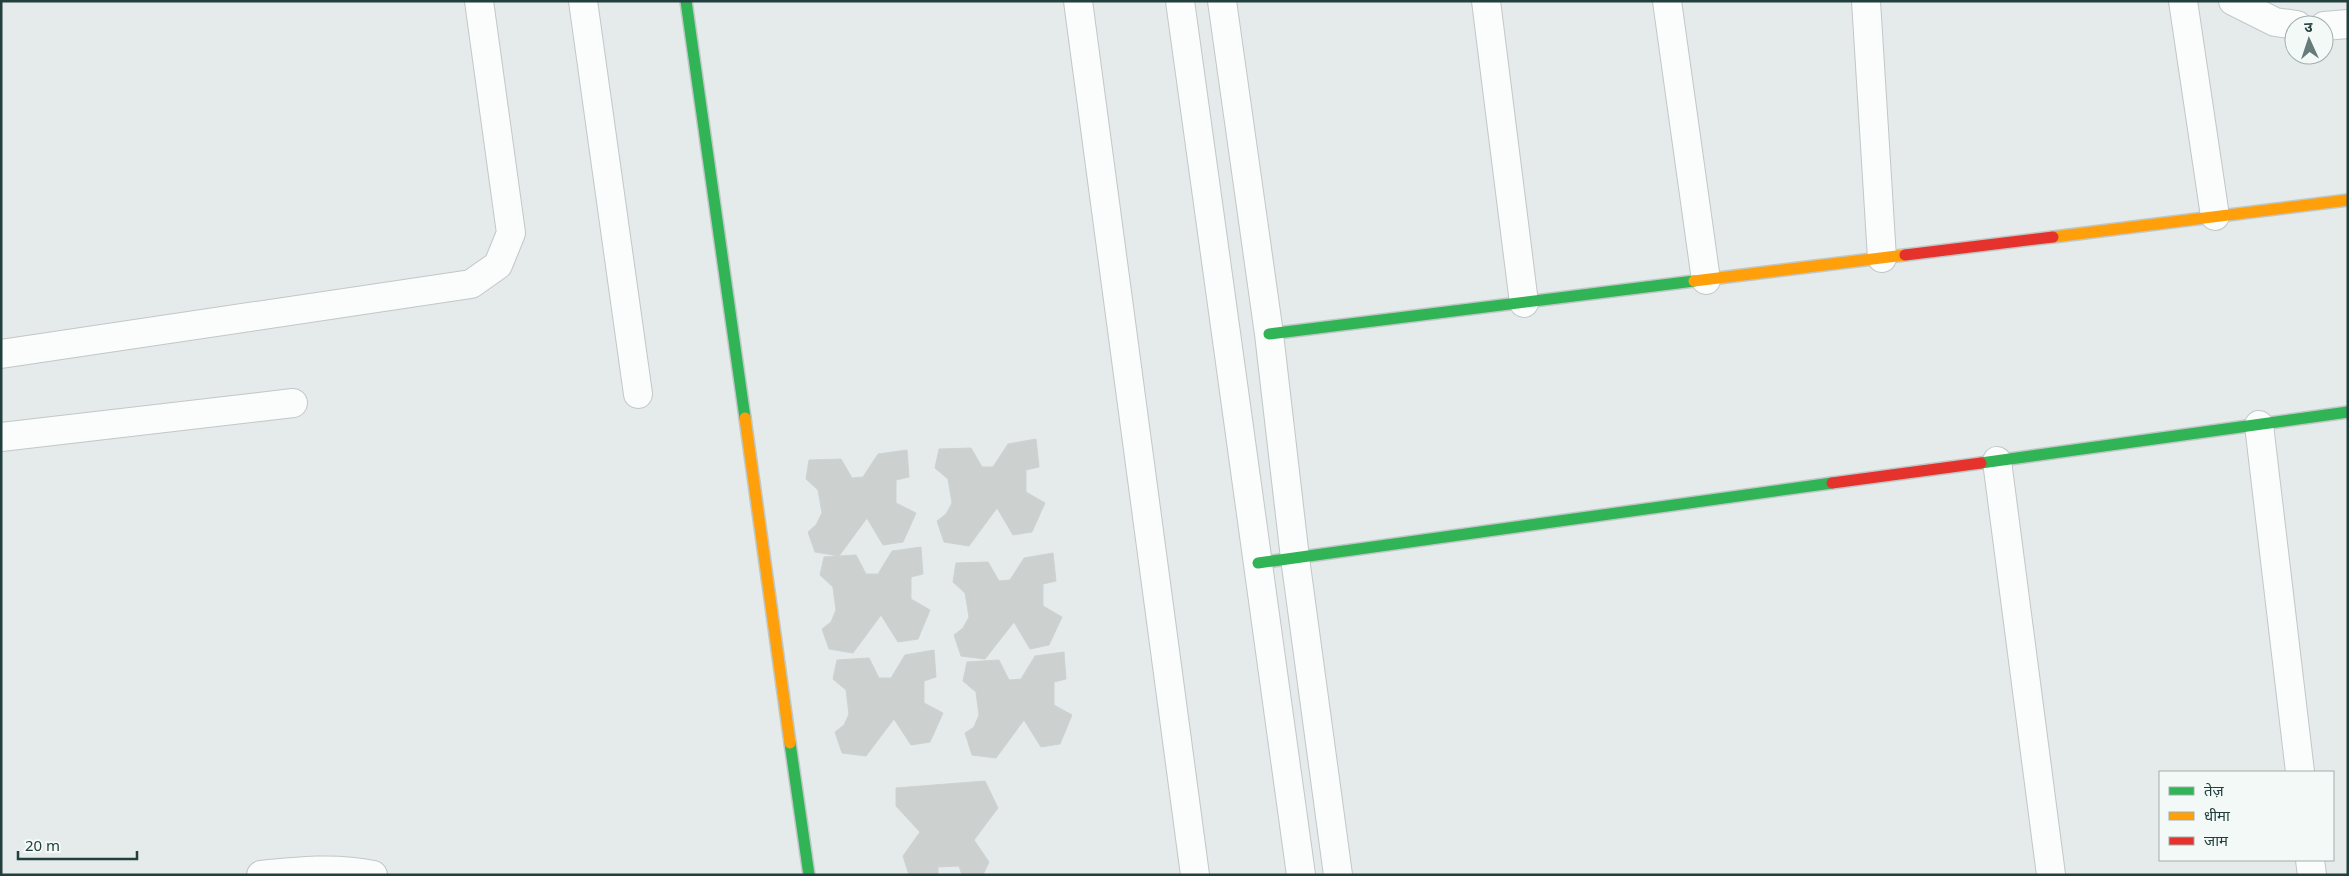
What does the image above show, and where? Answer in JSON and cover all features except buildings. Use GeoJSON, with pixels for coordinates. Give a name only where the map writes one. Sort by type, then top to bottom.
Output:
{"type":"FeatureCollection","features":[{"type":"Feature","properties":{"kind":"street"},"geometry":{"type":"LineString","coordinates":[[1,354],[471,284],[478,280],[498,264],[511,233],[480,1]]}},
{"type":"Feature","properties":{"kind":"street"},"geometry":{"type":"LineString","coordinates":[[583,1],[638,394]]}},
{"type":"Feature","properties":{"kind":"street"},"geometry":{"type":"LineString","coordinates":[[686,1],[809,875]]}},
{"type":"Feature","properties":{"kind":"street"},"geometry":{"type":"LineString","coordinates":[[1078,1],[1195,875]]}},
{"type":"Feature","properties":{"kind":"street"},"geometry":{"type":"LineString","coordinates":[[1180,1],[1301,875]]}},
{"type":"Feature","properties":{"kind":"street"},"geometry":{"type":"LineString","coordinates":[[1222,1],[1269,334],[1295,558],[1338,875]]}},
{"type":"Feature","properties":{"kind":"street"},"geometry":{"type":"LineString","coordinates":[[1486,1],[1524,302]]}},
{"type":"Feature","properties":{"kind":"street"},"geometry":{"type":"LineString","coordinates":[[1667,1],[1706,280]]}},
{"type":"Feature","properties":{"kind":"street"},"geometry":{"type":"LineString","coordinates":[[1866,1],[1882,258]]}},
{"type":"Feature","properties":{"kind":"street"},"geometry":{"type":"LineString","coordinates":[[2183,1],[2215,216]]}},
{"type":"Feature","properties":{"kind":"street"},"geometry":{"type":"LineString","coordinates":[[2233,1],[2274,22],[2284,23]]}},
{"type":"Feature","properties":{"kind":"street"},"geometry":{"type":"LineString","coordinates":[[2334,25],[2348,24]]}},
{"type":"Feature","properties":{"kind":"street"},"geometry":{"type":"LineString","coordinates":[[1269,334],[2348,200]]}},
{"type":"Feature","properties":{"kind":"street"},"geometry":{"type":"LineString","coordinates":[[1,436],[293,403]]}},
{"type":"Feature","properties":{"kind":"street"},"geometry":{"type":"LineString","coordinates":[[1258,564],[2348,412]]}},
{"type":"Feature","properties":{"kind":"street"},"geometry":{"type":"LineString","coordinates":[[2259,424],[2300,771]]}},
{"type":"Feature","properties":{"kind":"street"},"geometry":{"type":"LineString","coordinates":[[1997,461],[2050,875]]}},
{"type":"Feature","properties":{"kind":"street"},"geometry":{"type":"LineString","coordinates":[[2310,861],[2312,875]]}},
{"type":"Feature","properties":{"kind":"street"},"geometry":{"type":"LineString","coordinates":[[261,875],[304,870],[357,872],[373,875]]}},
{"type":"Feature","properties":{"kind":"traffic: fast"},"geometry":{"type":"LineString","coordinates":[[686,1],[745,418]]}},
{"type":"Feature","properties":{"kind":"traffic: fast"},"geometry":{"type":"LineString","coordinates":[[1269,334],[1694,281]]}},
{"type":"Feature","properties":{"kind":"traffic: fast"},"geometry":{"type":"LineString","coordinates":[[1981,463],[2348,412]]}},
{"type":"Feature","properties":{"kind":"traffic: fast"},"geometry":{"type":"LineString","coordinates":[[1258,563],[1832,483]]}},
{"type":"Feature","properties":{"kind":"traffic: fast"},"geometry":{"type":"LineString","coordinates":[[790,743],[809,875]]}},
{"type":"Feature","properties":{"kind":"traffic: slow"},"geometry":{"type":"LineString","coordinates":[[2053,237],[2348,200]]}},
{"type":"Feature","properties":{"kind":"traffic: slow"},"geometry":{"type":"LineString","coordinates":[[1694,281],[1905,255]]}},
{"type":"Feature","properties":{"kind":"traffic: slow"},"geometry":{"type":"LineString","coordinates":[[745,418],[790,743]]}},
{"type":"Feature","properties":{"kind":"traffic: jam"},"geometry":{"type":"LineString","coordinates":[[1905,255],[2053,237]]}},
{"type":"Feature","properties":{"kind":"traffic: jam"},"geometry":{"type":"LineString","coordinates":[[1832,483],[1981,463]]}}]}
